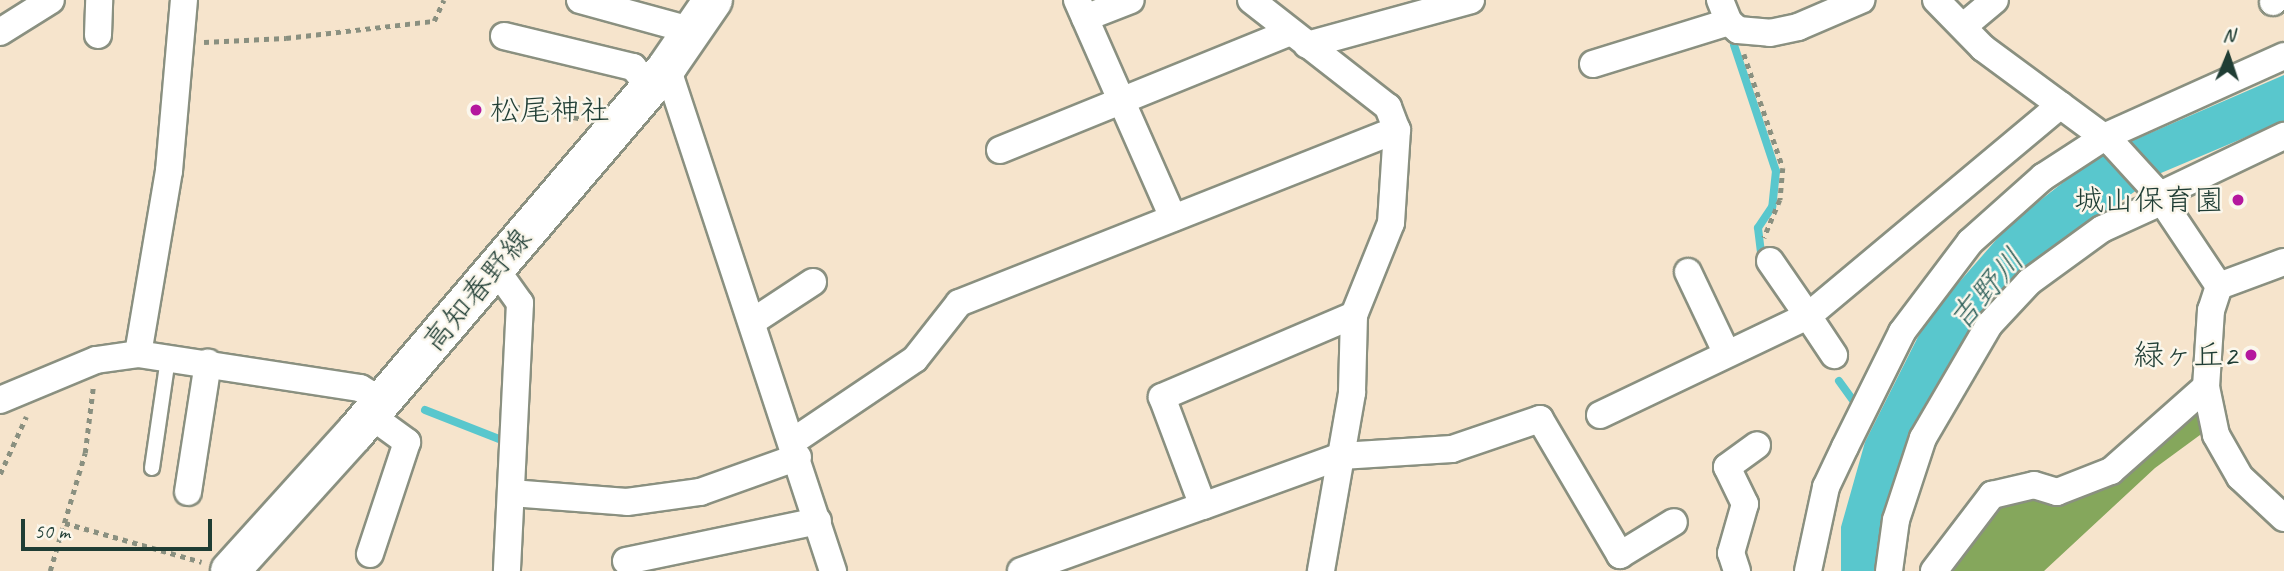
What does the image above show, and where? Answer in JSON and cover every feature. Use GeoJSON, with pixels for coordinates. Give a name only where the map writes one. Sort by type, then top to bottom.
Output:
{"type":"FeatureCollection","features":[{"type":"Feature","properties":{"kind":"main road","name":"高知春野線"},"geometry":{"type":"LineString","coordinates":[[217,566],[376,408],[658,77],[702,15]]}},
{"type":"Feature","properties":{"kind":"street"},"geometry":{"type":"LineString","coordinates":[[0,32],[51,0]]}},
{"type":"Feature","properties":{"kind":"street"},"geometry":{"type":"LineString","coordinates":[[98,35],[99,0]]}},
{"type":"Feature","properties":{"kind":"street"},"geometry":{"type":"LineString","coordinates":[[139,350],[169,171],[184,0]]}},
{"type":"Feature","properties":{"kind":"street"},"geometry":{"type":"LineString","coordinates":[[580,0],[702,15]]}},
{"type":"Feature","properties":{"kind":"street"},"geometry":{"type":"LineString","coordinates":[[1131,0],[1081,9],[1173,218]]}},
{"type":"Feature","properties":{"kind":"street"},"geometry":{"type":"LineString","coordinates":[[1251,0],[1388,107],[1397,130],[1391,223],[1354,315],[1352,393],[1321,571]]}},
{"type":"Feature","properties":{"kind":"street"},"geometry":{"type":"LineString","coordinates":[[1000,150],[1123,102],[1299,39],[1471,0]]}},
{"type":"Feature","properties":{"kind":"street"},"geometry":{"type":"LineString","coordinates":[[1593,64],[1729,17],[1784,31],[1861,0]]}},
{"type":"Feature","properties":{"kind":"street"},"geometry":{"type":"LineString","coordinates":[[1936,0],[1965,25],[1983,48],[2109,139],[2158,196],[2219,286]]}},
{"type":"Feature","properties":{"kind":"street"},"geometry":{"type":"LineString","coordinates":[[1965,25],[1996,0]]}},
{"type":"Feature","properties":{"kind":"street"},"geometry":{"type":"LineString","coordinates":[[505,36],[633,67],[658,77],[676,104],[752,321],[833,571]]}},
{"type":"Feature","properties":{"kind":"street"},"geometry":{"type":"LineString","coordinates":[[1808,571],[1826,487],[1902,332],[1970,242],[2043,177],[2109,139],[2284,56]]}},
{"type":"Feature","properties":{"kind":"street"},"geometry":{"type":"LineString","coordinates":[[1600,415],[1726,352],[1808,316],[2060,106]]}},
{"type":"Feature","properties":{"kind":"street"},"geometry":{"type":"LineString","coordinates":[[511,493],[627,502],[700,492],[795,449],[915,359],[960,303],[1397,130]]}},
{"type":"Feature","properties":{"kind":"street"},"geometry":{"type":"LineString","coordinates":[[1889,571],[1896,520],[1923,438],[1989,325],[2029,282],[2102,229],[2158,196],[2284,136]]}},
{"type":"Feature","properties":{"kind":"street"},"geometry":{"type":"LineString","coordinates":[[1770,261],[1834,355]]}},
{"type":"Feature","properties":{"kind":"street"},"geometry":{"type":"LineString","coordinates":[[2219,286],[2284,262]]}},
{"type":"Feature","properties":{"kind":"street"},"geometry":{"type":"LineString","coordinates":[[495,268],[520,303],[507,571]]}},
{"type":"Feature","properties":{"kind":"street"},"geometry":{"type":"LineString","coordinates":[[1688,272],[1726,352]]}},
{"type":"Feature","properties":{"kind":"street"},"geometry":{"type":"LineString","coordinates":[[752,321],[813,282]]}},
{"type":"Feature","properties":{"kind":"street"},"geometry":{"type":"LineString","coordinates":[[2219,286],[2211,310],[2206,387],[2216,435],[2240,477],[2284,518]]}},
{"type":"Feature","properties":{"kind":"street"},"geometry":{"type":"LineString","coordinates":[[1203,506],[1162,397],[1354,315]]}},
{"type":"Feature","properties":{"kind":"street"},"geometry":{"type":"LineString","coordinates":[[12,395],[87,364],[139,350],[168,358],[360,388],[407,442],[370,554]]}},
{"type":"Feature","properties":{"kind":"street"},"geometry":{"type":"LineString","coordinates":[[188,492],[208,363]]}},
{"type":"Feature","properties":{"kind":"street"},"geometry":{"type":"LineString","coordinates":[[1934,571],[1992,495],[2034,485],[2057,492],[2111,471],[2206,387]]}},
{"type":"Feature","properties":{"kind":"street"},"geometry":{"type":"LineString","coordinates":[[1021,571],[1341,456],[1452,449],[1540,419],[1620,555],[1674,522]]}},
{"type":"Feature","properties":{"kind":"street"},"geometry":{"type":"LineString","coordinates":[[1737,571],[1731,553],[1745,505],[1727,467],[1757,445]]}},
{"type":"Feature","properties":{"kind":"street"},"geometry":{"type":"LineString","coordinates":[[626,561],[818,521]]}},
{"type":"Feature","properties":{"kind":"lane"},"geometry":{"type":"LineString","coordinates":[[152,468],[168,358]]}},
{"type":"Feature","properties":{"kind":"path"},"geometry":{"type":"LineString","coordinates":[[180,41],[231,43],[434,21],[444,0]]}},
{"type":"Feature","properties":{"kind":"path"},"geometry":{"type":"LineString","coordinates":[[1729,17],[1783,168],[1780,200],[1764,237],[1770,261]]}},
{"type":"Feature","properties":{"kind":"path"},"geometry":{"type":"LineString","coordinates":[[495,103],[589,120],[614,129]]}},
{"type":"Feature","properties":{"kind":"path"},"geometry":{"type":"LineString","coordinates":[[50,571],[65,523],[96,397],[87,364]]}},
{"type":"Feature","properties":{"kind":"path"},"geometry":{"type":"LineString","coordinates":[[0,474],[30,409],[12,395]]}},
{"type":"Feature","properties":{"kind":"path"},"geometry":{"type":"LineString","coordinates":[[65,523],[217,566]]}},
{"type":"Feature","properties":{"kind":"green space"},"geometry":{"type":"Polygon","coordinates":[[[2201,397],[2200,435],[2155,468],[2044,571],[1948,571],[1983,515],[2031,490],[2055,500],[2201,397]]]}},
{"type":"Feature","properties":{"kind":"water","name":"吉野川"},"geometry":{"type":"Polygon","coordinates":[[[2284,75],[2284,121],[2161,173],[2015,276],[1974,328],[1934,394],[1884,510],[1876,571],[1841,571],[1841,527],[1865,442],[1927,319],[2010,224],[2097,156],[2284,75]]]}},
{"type":"Feature","properties":{"kind":"waterway"},"geometry":{"type":"LineString","coordinates":[[1734,45],[1776,171],[1772,207],[1758,228],[1762,261]]}},
{"type":"Feature","properties":{"kind":"waterway"},"geometry":{"type":"LineString","coordinates":[[1839,381],[1857,406]]}},
{"type":"Feature","properties":{"kind":"waterway"},"geometry":{"type":"LineString","coordinates":[[425,410],[504,441]]}},
{"type":"Feature","properties":{"kind":"place","name":"松尾神社"},"geometry":{"type":"Point","coordinates":[476,110]}},
{"type":"Feature","properties":{"kind":"place","name":"城山保育園"},"geometry":{"type":"Point","coordinates":[2238,200]}},
{"type":"Feature","properties":{"kind":"place","name":"緑ヶ丘2"},"geometry":{"type":"Point","coordinates":[2251,355]}}]}
